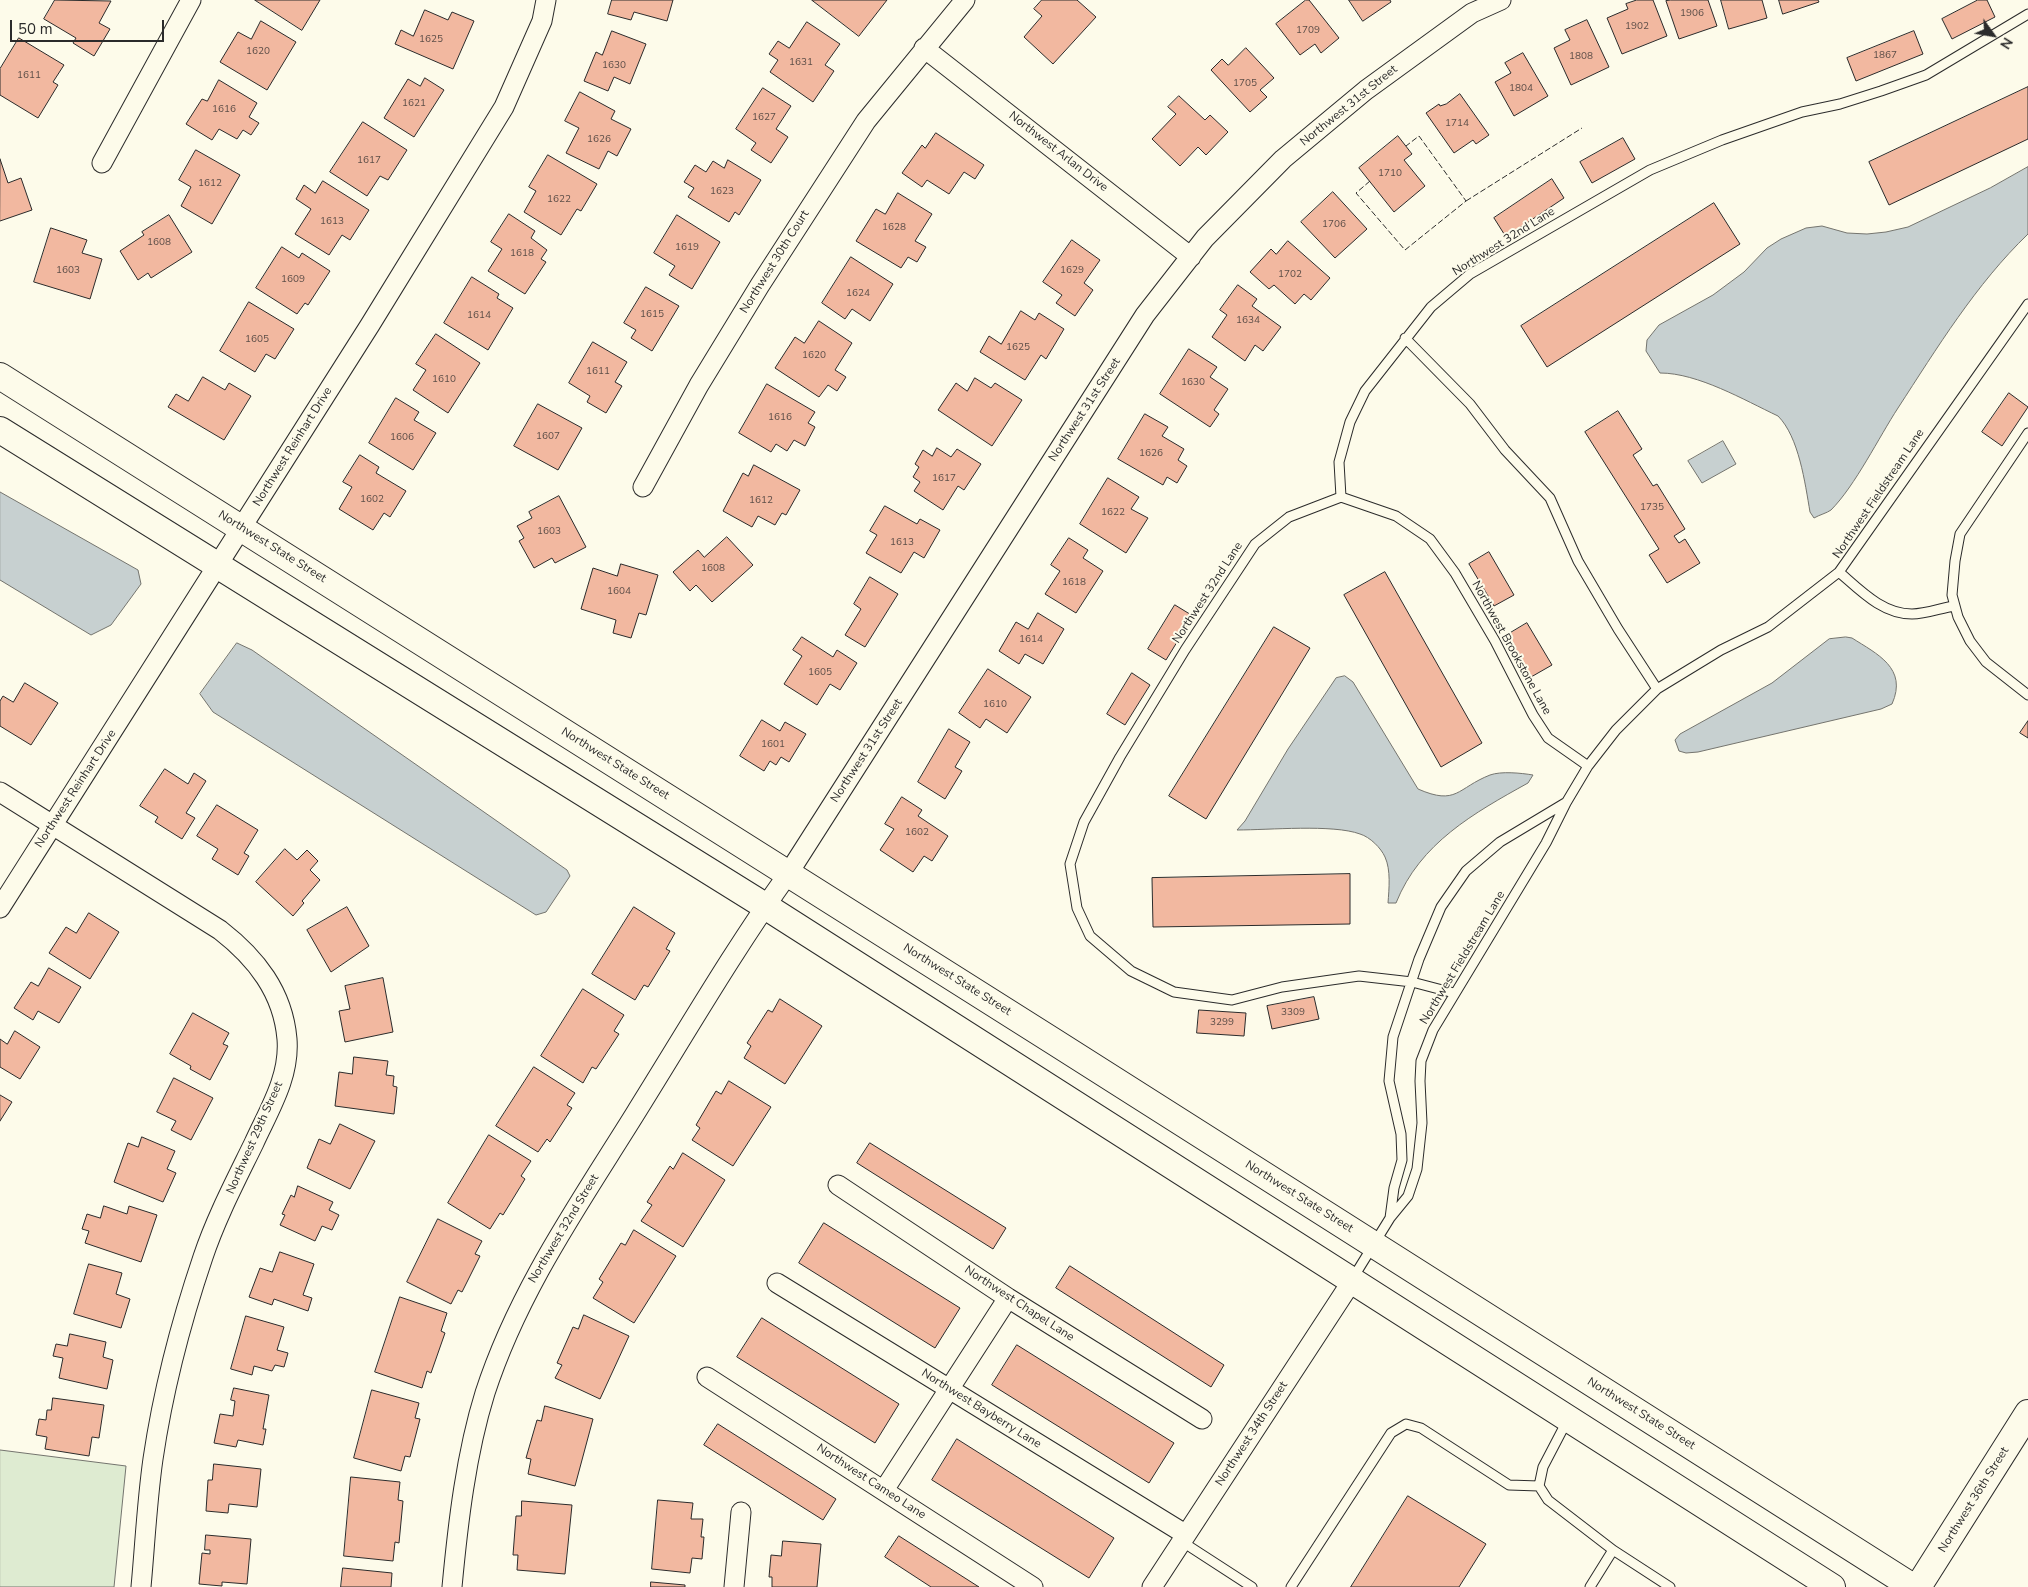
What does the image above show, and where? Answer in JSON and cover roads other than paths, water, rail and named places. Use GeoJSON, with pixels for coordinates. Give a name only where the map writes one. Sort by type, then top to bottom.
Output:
{"type":"FeatureCollection","features":[{"type":"Feature","properties":{"kind":"main road","name":"Northwest State Street"},"geometry":{"type":"LineString","coordinates":[[0,376],[1374,1244],[1912,1587]]}},
{"type":"Feature","properties":{"kind":"main road"},"geometry":{"type":"LineString","coordinates":[[0,430],[765,906],[1832,1587]]}},
{"type":"Feature","properties":{"kind":"main road","name":"Northwest 36th Street"},"geometry":{"type":"LineString","coordinates":[[1918,1587],[2028,1413]]}},
{"type":"Feature","properties":{"kind":"street"},"geometry":{"type":"LineString","coordinates":[[102,163],[191,0]]}},
{"type":"Feature","properties":{"kind":"street","name":"Northwest Reinhart Drive"},"geometry":{"type":"LineString","coordinates":[[0,908],[54,826],[370,326],[504,107],[542,21],[546,0]]}},
{"type":"Feature","properties":{"kind":"street","name":"Northwest 30th Court"},"geometry":{"type":"LineString","coordinates":[[643,487],[699,385],[765,276],[866,121],[924,48],[966,0]]}},
{"type":"Feature","properties":{"kind":"street","name":"Northwest 31st Street"},"geometry":{"type":"LineString","coordinates":[[765,906],[788,874],[1145,315],[1205,238],[1283,159],[1366,90],[1472,13],[1501,0]]}},
{"type":"Feature","properties":{"kind":"street","name":"Northwest Arlan Drive"},"geometry":{"type":"LineString","coordinates":[[924,48],[1190,257]]}},
{"type":"Feature","properties":{"kind":"street","name":"Northwest 29th Street"},"geometry":{"type":"LineString","coordinates":[[0,792],[220,930],[244,948],[276,994],[287,1041],[283,1078],[276,1096],[203,1256],[166,1389],[153,1459],[141,1587]]}},
{"type":"Feature","properties":{"kind":"street","name":"Northwest 32nd Street"},"geometry":{"type":"LineString","coordinates":[[452,1587],[472,1440],[486,1392],[508,1331],[524,1295],[542,1263],[765,906]]}},
{"type":"Feature","properties":{"kind":"street","name":"Northwest Chapel Lane"},"geometry":{"type":"LineString","coordinates":[[838,1185],[1008,1298],[1202,1419]]}},
{"type":"Feature","properties":{"kind":"street","name":"Northwest 34th Street"},"geometry":{"type":"LineString","coordinates":[[1152,1587],[1352,1281]]}},
{"type":"Feature","properties":{"kind":"street","name":"Northwest Bayberry Lane"},"geometry":{"type":"LineString","coordinates":[[777,1283],[1183,1538]]}},
{"type":"Feature","properties":{"kind":"street"},"geometry":{"type":"LineString","coordinates":[[884,1490],[1008,1298]]}},
{"type":"Feature","properties":{"kind":"street","name":"Northwest Cameo Lane"},"geometry":{"type":"LineString","coordinates":[[708,1377],[1033,1587]]}},
{"type":"Feature","properties":{"kind":"street"},"geometry":{"type":"LineString","coordinates":[[734,1587],[741,1512]]}},
{"type":"Feature","properties":{"kind":"lane","name":"Northwest 32nd Lane"},"geometry":{"type":"LineString","coordinates":[[1412,982],[1359,976],[1282,987],[1232,1000],[1174,992],[1131,971],[1090,936],[1077,908],[1070,864],[1084,822],[1120,757],[1185,650],[1255,544],[1289,517],[1341,497],[1339,462],[1350,422],[1366,391],[1405,338],[1431,307],[1470,274],[1650,170],[1722,140],[1802,112],[1840,104],[1882,91],[1926,74],[2028,14]]}},
{"type":"Feature","properties":{"kind":"lane","name":"Northwest Fieldstream Lane"},"geometry":{"type":"LineString","coordinates":[[1352,1281],[1390,1218],[1408,1196],[1418,1169],[1422,1123],[1421,1061],[1433,1030],[1546,843],[1566,803],[1588,766],[1616,730],[1657,689],[1721,650],[1768,627],[1839,572],[2028,304]]}},
{"type":"Feature","properties":{"kind":"lane"},"geometry":{"type":"LineString","coordinates":[[1405,338],[1470,404],[1505,450],[1550,498],[1578,561],[1618,629],[1657,689]]}},
{"type":"Feature","properties":{"kind":"lane"},"geometry":{"type":"LineString","coordinates":[[2028,432],[1960,534],[1952,595],[1954,606],[1970,641],[1986,662],[2028,695]]}},
{"type":"Feature","properties":{"kind":"lane","name":"Northwest Brookstone Lane"},"geometry":{"type":"LineString","coordinates":[[1341,497],[1396,516],[1430,539],[1455,573],[1495,641],[1532,715],[1548,738],[1588,766]]}},
{"type":"Feature","properties":{"kind":"lane"},"geometry":{"type":"LineString","coordinates":[[1839,572],[1875,602],[1898,612],[1913,614],[1954,606]]}},
{"type":"Feature","properties":{"kind":"lane","name":"Northwest Fieldstream Lane"},"geometry":{"type":"LineString","coordinates":[[1390,1218],[1394,1188],[1402,1160],[1402,1134],[1389,1081],[1393,1037],[1441,907],[1466,871],[1500,842],[1566,803]]}},
{"type":"Feature","properties":{"kind":"lane"},"geometry":{"type":"LineString","coordinates":[[1412,982],[1454,993]]}},
{"type":"Feature","properties":{"kind":"lane"},"geometry":{"type":"LineString","coordinates":[[1569,1419],[1543,1467],[1539,1486],[1548,1500],[1614,1550],[1670,1587]]}},
{"type":"Feature","properties":{"kind":"lane"},"geometry":{"type":"LineString","coordinates":[[1291,1587],[1391,1433],[1406,1424],[1421,1428],[1509,1485],[1539,1486]]}},
{"type":"Feature","properties":{"kind":"lane"},"geometry":{"type":"LineString","coordinates":[[1183,1538],[1252,1587]]}},
{"type":"Feature","properties":{"kind":"lane"},"geometry":{"type":"LineString","coordinates":[[1590,1587],[1614,1550]]}}]}
